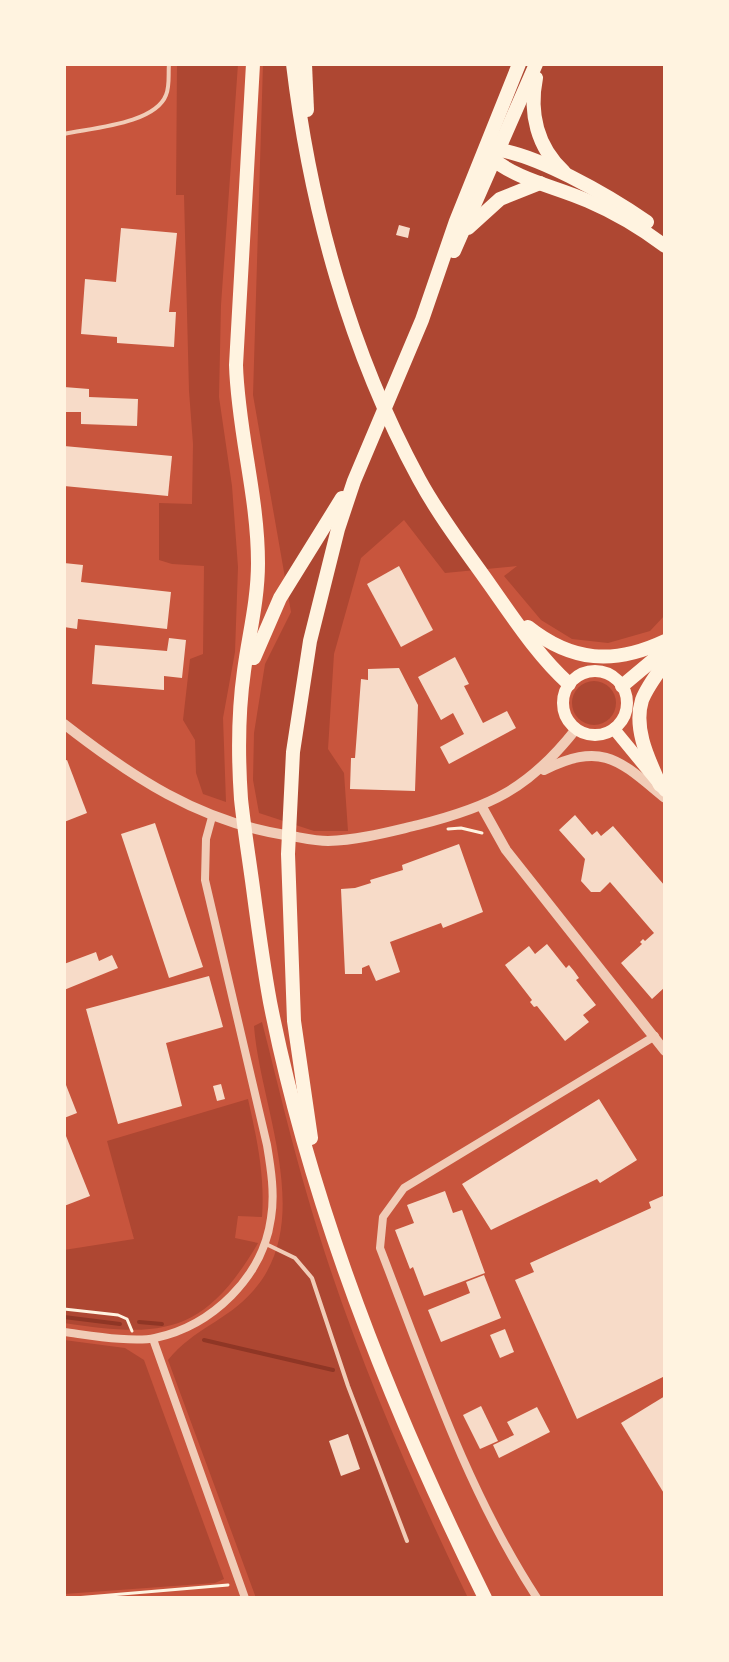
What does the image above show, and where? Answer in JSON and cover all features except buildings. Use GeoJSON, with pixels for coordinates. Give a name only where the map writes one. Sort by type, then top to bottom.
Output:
{"type":"FeatureCollection","features":[{"type":"Feature","properties":{"kind":"highway"},"geometry":{"type":"LineString","coordinates":[[253,64],[236,365],[238,402],[255,503],[258,565],[238,749],[241,802],[262,951],[276,1031],[303,1139],[347,1274],[422,1463],[485,1598]]}},
{"type":"Feature","properties":{"kind":"highway"},"geometry":{"type":"LineString","coordinates":[[293,64],[314,190],[356,336],[380,399],[420,482],[502,602],[554,670],[569,684]]}},
{"type":"Feature","properties":{"kind":"highway"},"geometry":{"type":"LineString","coordinates":[[305,64],[314,190]]}},
{"type":"Feature","properties":{"kind":"highway"},"geometry":{"type":"LineString","coordinates":[[323,1201],[294,1021],[288,854],[293,752],[310,641],[338,529],[354,481],[462,234],[519,64]]}},
{"type":"Feature","properties":{"kind":"highway"},"geometry":{"type":"LineString","coordinates":[[422,320],[456,221],[538,64]]}},
{"type":"Feature","properties":{"kind":"highway"},"geometry":{"type":"LineString","coordinates":[[538,64],[532,96],[535,124],[547,152],[570,178]]}},
{"type":"Feature","properties":{"kind":"highway"},"geometry":{"type":"LineString","coordinates":[[490,152],[533,160],[570,178],[631,211],[665,238]]}},
{"type":"Feature","properties":{"kind":"highway"},"geometry":{"type":"LineString","coordinates":[[490,152],[513,173],[587,200],[630,221],[665,246]]}},
{"type":"Feature","properties":{"kind":"highway"},"geometry":{"type":"LineString","coordinates":[[462,234],[500,199],[540,183]]}},
{"type":"Feature","properties":{"kind":"highway"},"geometry":{"type":"LineString","coordinates":[[241,700],[252,662],[280,598],[354,481]]}},
{"type":"Feature","properties":{"kind":"highway"},"geometry":{"type":"LineString","coordinates":[[502,602],[546,641],[571,653],[591,657],[624,655],[665,641]]}},
{"type":"Feature","properties":{"kind":"highway"},"geometry":{"type":"LineString","coordinates":[[622,686],[665,650]]}},
{"type":"Feature","properties":{"kind":"highway"},"geometry":{"type":"LineString","coordinates":[[663,791],[646,750],[640,714],[642,700],[665,663]]}},
{"type":"Feature","properties":{"kind":"main road"},"geometry":{"type":"LineString","coordinates":[[596,671],[610,675],[622,686],[626,709],[614,729],[595,736],[576,729],[569,722],[563,703],[569,684],[581,674],[596,671]]}},
{"type":"Feature","properties":{"kind":"main road"},"geometry":{"type":"LineString","coordinates":[[614,729],[663,791]]}},
{"type":"Feature","properties":{"kind":"street"},"geometry":{"type":"LineString","coordinates":[[64,724],[138,776],[178,801],[212,817],[259,831],[325,841],[368,837],[482,807],[538,772],[584,754],[604,757],[628,768],[663,791]]}},
{"type":"Feature","properties":{"kind":"street"},"geometry":{"type":"LineString","coordinates":[[538,772],[576,729]]}},
{"type":"Feature","properties":{"kind":"street"},"geometry":{"type":"LineString","coordinates":[[482,807],[506,850],[665,1051]]}},
{"type":"Feature","properties":{"kind":"street"},"geometry":{"type":"LineString","coordinates":[[64,1332],[153,1339],[187,1328],[215,1311],[238,1290],[266,1243],[272,1217],[273,1179],[205,880],[206,839],[212,817]]}},
{"type":"Feature","properties":{"kind":"street"},"geometry":{"type":"LineString","coordinates":[[537,1598],[498,1530],[458,1449],[380,1248],[383,1217],[404,1188],[655,1036]]}},
{"type":"Feature","properties":{"kind":"street"},"geometry":{"type":"LineString","coordinates":[[153,1339],[245,1598]]}},
{"type":"Feature","properties":{"kind":"lane"},"geometry":{"type":"LineString","coordinates":[[64,134],[139,119],[154,110],[166,97],[169,64]]}},
{"type":"Feature","properties":{"kind":"lane"},"geometry":{"type":"LineString","coordinates":[[266,1243],[295,1258],[312,1278],[348,1386],[407,1541]]}},
{"type":"Feature","properties":{"kind":"path"},"geometry":{"type":"LineString","coordinates":[[444,819],[449,831],[461,828],[480,834],[493,829]]}},
{"type":"Feature","properties":{"kind":"path"},"geometry":{"type":"LineString","coordinates":[[64,1309],[118,1315],[127,1319],[134,1338]]}},
{"type":"Feature","properties":{"kind":"path"},"geometry":{"type":"LineString","coordinates":[[75,1598],[240,1584]]}},
{"type":"Feature","properties":{"kind":"shaded area"},"geometry":{"type":"Polygon","coordinates":[[[177,64],[238,64],[221,305],[219,397],[232,486],[238,567],[235,652],[223,718],[226,802],[203,794],[196,773],[195,740],[183,720],[190,659],[203,654],[204,566],[159,560],[159,503],[192,504],[193,444],[184,195],[176,195],[177,64]]]}},
{"type":"Feature","properties":{"kind":"shaded area"},"geometry":{"type":"Polygon","coordinates":[[[263,64],[665,64],[665,615],[650,631],[608,643],[572,639],[541,620],[504,576],[517,566],[445,573],[404,520],[361,558],[334,654],[328,749],[344,773],[348,831],[314,831],[259,813],[253,780],[254,733],[265,664],[291,612],[253,395],[263,64]]]}},
{"type":"Feature","properties":{"kind":"shaded area"},"geometry":{"type":"Polygon","coordinates":[[[594,681],[609,688],[616,703],[609,718],[594,725],[579,718],[572,703],[579,688],[594,681]]]}},
{"type":"Feature","properties":{"kind":"shaded area"},"geometry":{"type":"Polygon","coordinates":[[[262,1022],[302,1176],[341,1301],[401,1452],[468,1598],[256,1598],[168,1360],[253,1291],[271,1263],[281,1231],[283,1197],[279,1162],[254,1026],[262,1022]]]}},
{"type":"Feature","properties":{"kind":"shaded area"},"geometry":{"type":"Polygon","coordinates":[[[248,1099],[257,1143],[263,1202],[262,1217],[238,1216],[235,1238],[258,1243],[238,1273],[219,1296],[199,1313],[178,1323],[155,1329],[128,1330],[64,1323],[64,1250],[134,1239],[107,1141],[248,1099]]]}},
{"type":"Feature","properties":{"kind":"shaded area"},"geometry":{"type":"Polygon","coordinates":[[[64,1340],[125,1348],[144,1360],[224,1579],[215,1583],[64,1594],[64,1340]]]}},
{"type":"Feature","properties":{"kind":"waterway"},"geometry":{"type":"LineString","coordinates":[[64,1317],[120,1324]]}},
{"type":"Feature","properties":{"kind":"waterway"},"geometry":{"type":"LineString","coordinates":[[139,1322],[162,1324]]}},
{"type":"Feature","properties":{"kind":"waterway"},"geometry":{"type":"LineString","coordinates":[[204,1340],[333,1370]]}}]}
